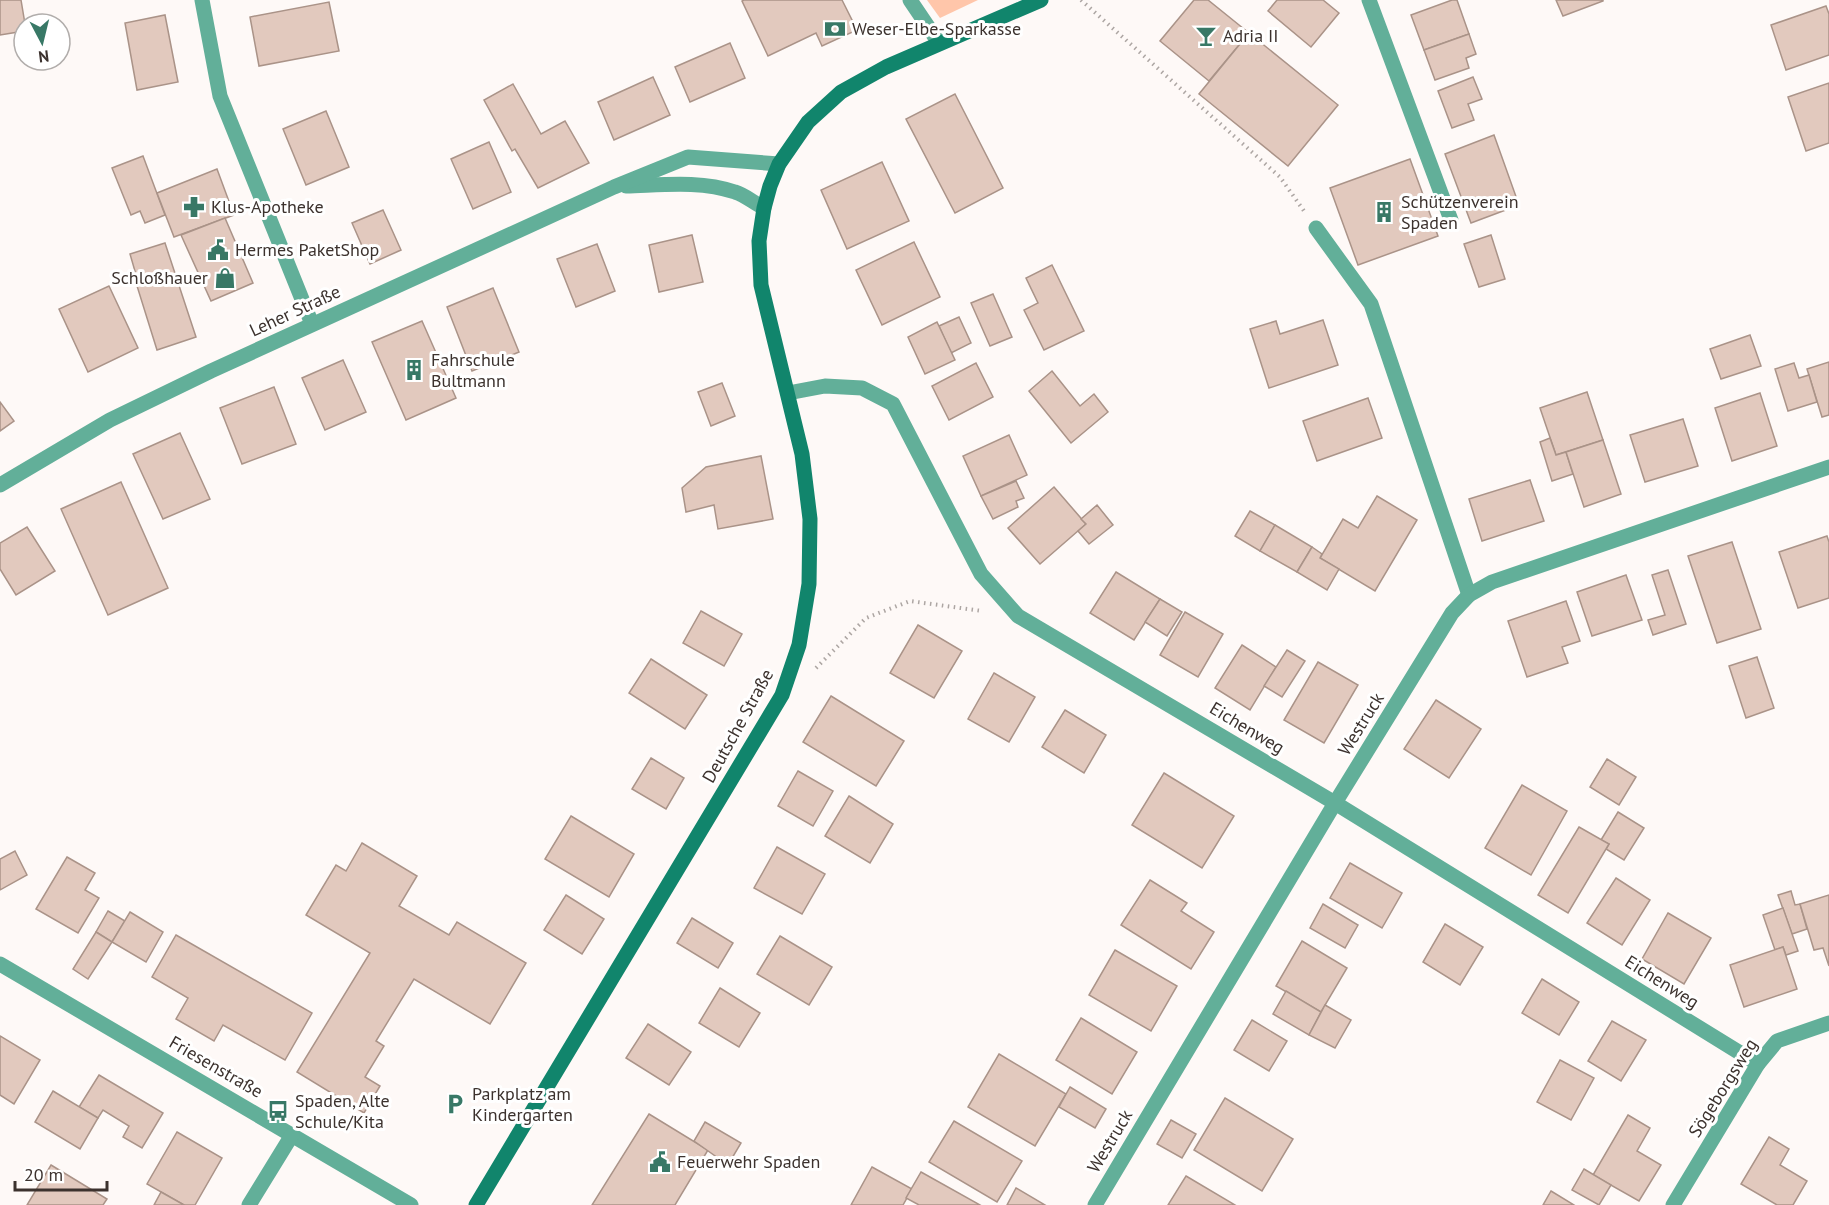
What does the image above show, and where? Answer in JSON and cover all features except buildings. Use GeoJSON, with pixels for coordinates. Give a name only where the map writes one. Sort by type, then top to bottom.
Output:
{"type":"FeatureCollection","features":[{"type":"Feature","properties":{"kind":"street"},"geometry":{"type":"LineString","coordinates":[[202,0],[220,96],[312,324]]}},
{"type":"Feature","properties":{"kind":"street"},"geometry":{"type":"LineString","coordinates":[[910,0],[939,43]]}},
{"type":"Feature","properties":{"kind":"street"},"geometry":{"type":"LineString","coordinates":[[764,208],[779,164],[808,122],[841,92],[886,67],[1041,0]]}},
{"type":"Feature","properties":{"kind":"street"},"geometry":{"type":"LineString","coordinates":[[1369,0],[1451,220]]}},
{"type":"Feature","properties":{"kind":"street","name":"Leher Straße"},"geometry":{"type":"LineString","coordinates":[[0,485],[110,420],[312,324],[614,187],[688,157],[779,164]]}},
{"type":"Feature","properties":{"kind":"street","name":"Leher Straße"},"geometry":{"type":"LineString","coordinates":[[614,187],[706,185],[736,192],[764,208]]}},
{"type":"Feature","properties":{"kind":"street","name":"Deutsche Straße"},"geometry":{"type":"LineString","coordinates":[[476,1205],[782,695],[800,645],[809,585],[810,519],[802,454],[761,285],[759,241],[764,208]]}},
{"type":"Feature","properties":{"kind":"street"},"geometry":{"type":"LineString","coordinates":[[1316,228],[1371,304],[1469,595]]}},
{"type":"Feature","properties":{"kind":"street","name":"Eichenweg"},"geometry":{"type":"LineString","coordinates":[[788,393],[825,386],[862,388],[893,404],[981,574],[1018,616],[1335,803],[1758,1064]]}},
{"type":"Feature","properties":{"kind":"street","name":"Westruck"},"geometry":{"type":"LineString","coordinates":[[1095,1205],[1335,803],[1452,613],[1469,595],[1492,582],[1829,467]]}},
{"type":"Feature","properties":{"kind":"street","name":"Friesenstraße"},"geometry":{"type":"LineString","coordinates":[[0,964],[411,1205]]}},
{"type":"Feature","properties":{"kind":"street","name":"Sögeborgsweg"},"geometry":{"type":"LineString","coordinates":[[1673,1205],[1758,1064],[1777,1041],[1829,1023]]}},
{"type":"Feature","properties":{"kind":"street"},"geometry":{"type":"LineString","coordinates":[[249,1205],[292,1135]]}},
{"type":"Feature","properties":{"kind":"path"},"geometry":{"type":"LineString","coordinates":[[1081,0],[1280,177],[1316,228]]}},
{"type":"Feature","properties":{"kind":"path"},"geometry":{"type":"LineString","coordinates":[[816,669],[866,618],[910,601],[1018,616]]}},
{"type":"Feature","properties":{"kind":"shaded area"},"geometry":{"type":"Polygon","coordinates":[[[927,0],[978,0],[940,18],[927,0]]]}},
{"type":"Feature","properties":{"kind":"place","name":"Weser-Elbe-Sparkasse"},"geometry":{"type":"Point","coordinates":[835,29]}},
{"type":"Feature","properties":{"kind":"place","name":"Adria II"},"geometry":{"type":"Point","coordinates":[1206,36]}},
{"type":"Feature","properties":{"kind":"place","name":"Klus-Apotheke"},"geometry":{"type":"Point","coordinates":[194,207]}},
{"type":"Feature","properties":{"kind":"place","name":"Schützenverein Spaden"},"geometry":{"type":"Point","coordinates":[1384,212]}},
{"type":"Feature","properties":{"kind":"place","name":"Hermes PaketShop"},"geometry":{"type":"Point","coordinates":[218,250]}},
{"type":"Feature","properties":{"kind":"place","name":"Schloßhauer"},"geometry":{"type":"Point","coordinates":[225,278]}},
{"type":"Feature","properties":{"kind":"place","name":"Fahrschule Bultmann"},"geometry":{"type":"Point","coordinates":[414,370]}},
{"type":"Feature","properties":{"kind":"place","name":"Parkplatz am Kindergarten"},"geometry":{"type":"Point","coordinates":[455,1104]}},
{"type":"Feature","properties":{"kind":"place","name":"Spaden, Alte Schule/Kita"},"geometry":{"type":"Point","coordinates":[278,1111]}},
{"type":"Feature","properties":{"kind":"place","name":"Feuerwehr Spaden"},"geometry":{"type":"Point","coordinates":[660,1162]}}]}
